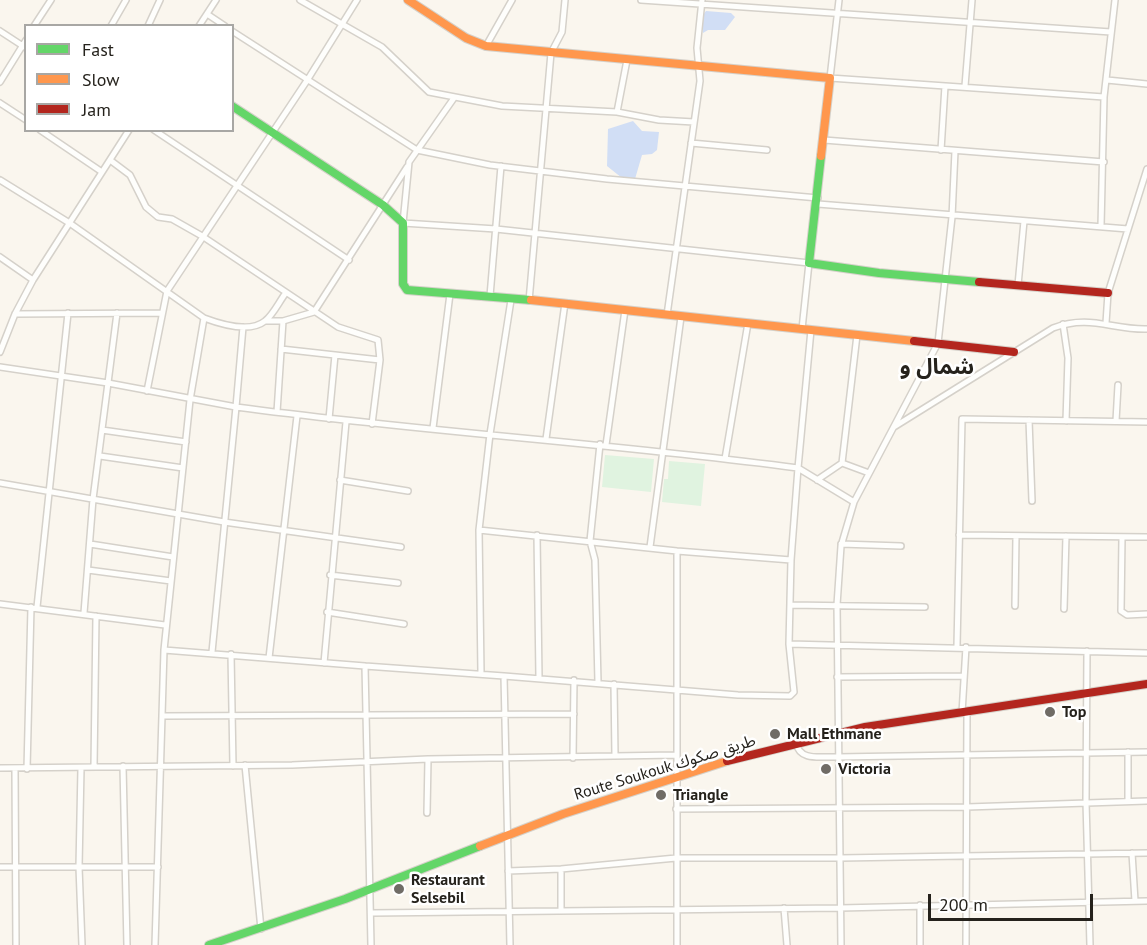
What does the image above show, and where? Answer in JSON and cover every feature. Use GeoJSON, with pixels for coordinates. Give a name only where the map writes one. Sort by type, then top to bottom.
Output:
{"type":"FeatureCollection","features":[{"type":"Feature","properties":{"kind":"street"},"geometry":{"type":"LineString","coordinates":[[35,24],[51,0]]}},
{"type":"Feature","properties":{"kind":"street"},"geometry":{"type":"LineString","coordinates":[[112,24],[126,0]]}},
{"type":"Feature","properties":{"kind":"street"},"geometry":{"type":"LineString","coordinates":[[149,24],[160,0]]}},
{"type":"Feature","properties":{"kind":"street"},"geometry":{"type":"LineString","coordinates":[[200,24],[216,0]]}},
{"type":"Feature","properties":{"kind":"street"},"geometry":{"type":"LineString","coordinates":[[300,0],[382,47],[429,92],[454,98],[545,110],[617,112],[659,120],[694,122]]}},
{"type":"Feature","properties":{"kind":"street"},"geometry":{"type":"LineString","coordinates":[[147,391],[166,291],[308,79],[357,0]]}},
{"type":"Feature","properties":{"kind":"street"},"geometry":{"type":"LineString","coordinates":[[408,0],[466,38],[486,46],[830,78],[1104,96]]}},
{"type":"Feature","properties":{"kind":"street"},"geometry":{"type":"LineString","coordinates":[[486,46],[512,0]]}},
{"type":"Feature","properties":{"kind":"street"},"geometry":{"type":"LineString","coordinates":[[529,301],[551,53],[562,32],[565,0]]}},
{"type":"Feature","properties":{"kind":"street"},"geometry":{"type":"LineString","coordinates":[[641,0],[701,2],[1111,32]]}},
{"type":"Feature","properties":{"kind":"street"},"geometry":{"type":"LineString","coordinates":[[802,329],[839,0]]}},
{"type":"Feature","properties":{"kind":"street"},"geometry":{"type":"LineString","coordinates":[[965,86],[972,0]]}},
{"type":"Feature","properties":{"kind":"street"},"geometry":{"type":"LineString","coordinates":[[1101,226],[1104,96],[1115,0]]}},
{"type":"Feature","properties":{"kind":"street"},"geometry":{"type":"LineString","coordinates":[[667,315],[700,81],[698,65],[701,2]]}},
{"type":"Feature","properties":{"kind":"street"},"geometry":{"type":"LineString","coordinates":[[207,14],[222,24]]}},
{"type":"Feature","properties":{"kind":"street"},"geometry":{"type":"LineString","coordinates":[[0,32],[24,47],[0,81]]}},
{"type":"Feature","properties":{"kind":"street"},"geometry":{"type":"LineString","coordinates":[[234,32],[417,150],[540,171],[952,217],[1128,229]]}},
{"type":"Feature","properties":{"kind":"street"},"geometry":{"type":"LineString","coordinates":[[617,112],[627,60]]}},
{"type":"Feature","properties":{"kind":"street"},"geometry":{"type":"LineString","coordinates":[[1107,80],[1147,84]]}},
{"type":"Feature","properties":{"kind":"street"},"geometry":{"type":"LineString","coordinates":[[941,150],[945,86]]}},
{"type":"Feature","properties":{"kind":"street"},"geometry":{"type":"LineString","coordinates":[[0,180],[70,224],[204,318],[218,324],[243,327],[266,321],[283,321],[314,312],[417,150],[454,98]]}},
{"type":"Feature","properties":{"kind":"street"},"geometry":{"type":"LineString","coordinates":[[0,103],[24,119]]}},
{"type":"Feature","properties":{"kind":"street"},"geometry":{"type":"LineString","coordinates":[[234,107],[382,205],[403,223],[535,234],[676,251],[809,263],[879,273],[1108,293]]}},
{"type":"Feature","properties":{"kind":"street"},"geometry":{"type":"LineString","coordinates":[[43,132],[102,172]]}},
{"type":"Feature","properties":{"kind":"street"},"geometry":{"type":"LineString","coordinates":[[0,352],[1,341],[33,280],[128,132]]}},
{"type":"Feature","properties":{"kind":"street"},"geometry":{"type":"LineString","coordinates":[[157,132],[349,260]]}},
{"type":"Feature","properties":{"kind":"street"},"geometry":{"type":"LineString","coordinates":[[824,140],[1104,162]]}},
{"type":"Feature","properties":{"kind":"street"},"geometry":{"type":"LineString","coordinates":[[691,143],[767,150]]}},
{"type":"Feature","properties":{"kind":"street"},"geometry":{"type":"LineString","coordinates":[[841,945],[837,605],[842,544],[854,502],[938,343],[952,217],[955,151]]}},
{"type":"Feature","properties":{"kind":"street"},"geometry":{"type":"LineString","coordinates":[[110,160],[130,175],[146,207],[158,217],[172,219],[202,236],[285,294],[344,330],[378,340],[380,360],[372,424]]}},
{"type":"Feature","properties":{"kind":"street"},"geometry":{"type":"LineString","coordinates":[[408,165],[403,223],[404,287],[450,294],[565,303],[1014,352]]}},
{"type":"Feature","properties":{"kind":"street"},"geometry":{"type":"LineString","coordinates":[[490,296],[501,166]]}},
{"type":"Feature","properties":{"kind":"street"},"geometry":{"type":"LineString","coordinates":[[1106,323],[1108,293],[1147,168]]}},
{"type":"Feature","properties":{"kind":"street"},"geometry":{"type":"LineString","coordinates":[[1018,285],[1024,221]]}},
{"type":"Feature","properties":{"kind":"street"},"geometry":{"type":"LineString","coordinates":[[0,257],[33,280]]}},
{"type":"Feature","properties":{"kind":"street"},"geometry":{"type":"LineString","coordinates":[[266,321],[285,294]]}},
{"type":"Feature","properties":{"kind":"street"},"geometry":{"type":"LineString","coordinates":[[433,428],[450,294]]}},
{"type":"Feature","properties":{"kind":"street"},"geometry":{"type":"LineString","coordinates":[[480,673],[479,531],[490,434],[511,300]]}},
{"type":"Feature","properties":{"kind":"street"},"geometry":{"type":"LineString","coordinates":[[546,439],[565,303]]}},
{"type":"Feature","properties":{"kind":"street"},"geometry":{"type":"LineString","coordinates":[[598,682],[595,560],[590,541],[603,445],[626,310]]}},
{"type":"Feature","properties":{"kind":"street"},"geometry":{"type":"LineString","coordinates":[[84,613],[93,499],[117,313]]}},
{"type":"Feature","properties":{"kind":"street"},"geometry":{"type":"LineString","coordinates":[[15,314],[162,313]]}},
{"type":"Feature","properties":{"kind":"street"},"geometry":{"type":"LineString","coordinates":[[27,769],[34,607],[63,377],[68,314]]}},
{"type":"Feature","properties":{"kind":"street"},"geometry":{"type":"LineString","coordinates":[[650,548],[681,316]]}},
{"type":"Feature","properties":{"kind":"street"},"geometry":{"type":"LineString","coordinates":[[155,945],[165,625],[190,400],[204,318]]}},
{"type":"Feature","properties":{"kind":"street"},"geometry":{"type":"LineString","coordinates":[[277,412],[283,321]]}},
{"type":"Feature","properties":{"kind":"street"},"geometry":{"type":"LineString","coordinates":[[893,428],[1063,324],[1075,321],[1147,328]]}},
{"type":"Feature","properties":{"kind":"street"},"geometry":{"type":"LineString","coordinates":[[725,459],[748,323]]}},
{"type":"Feature","properties":{"kind":"street"},"geometry":{"type":"LineString","coordinates":[[1063,324],[1068,358],[1066,421]]}},
{"type":"Feature","properties":{"kind":"street"},"geometry":{"type":"LineString","coordinates":[[212,652],[243,327]]}},
{"type":"Feature","properties":{"kind":"street"},"geometry":{"type":"LineString","coordinates":[[164,650],[574,680],[675,690],[790,696],[794,692],[789,644],[791,560],[811,330]]}},
{"type":"Feature","properties":{"kind":"street"},"geometry":{"type":"LineString","coordinates":[[817,480],[842,463],[857,335]]}},
{"type":"Feature","properties":{"kind":"street"},"geometry":{"type":"LineString","coordinates":[[281,349],[380,360]]}},
{"type":"Feature","properties":{"kind":"street"},"geometry":{"type":"LineString","coordinates":[[329,419],[335,355]]}},
{"type":"Feature","properties":{"kind":"street"},"geometry":{"type":"LineString","coordinates":[[0,367],[297,416],[662,451],[798,468],[854,502]]}},
{"type":"Feature","properties":{"kind":"street"},"geometry":{"type":"LineString","coordinates":[[1116,422],[1118,385]]}},
{"type":"Feature","properties":{"kind":"street"},"geometry":{"type":"LineString","coordinates":[[269,658],[297,416]]}},
{"type":"Feature","properties":{"kind":"street"},"geometry":{"type":"LineString","coordinates":[[957,646],[961,420],[968,418],[1147,422]]}},
{"type":"Feature","properties":{"kind":"street"},"geometry":{"type":"LineString","coordinates":[[1029,420],[1032,501]]}},
{"type":"Feature","properties":{"kind":"street"},"geometry":{"type":"LineString","coordinates":[[324,663],[330,575],[346,422]]}},
{"type":"Feature","properties":{"kind":"street"},"geometry":{"type":"LineString","coordinates":[[102,430],[186,442]]}},
{"type":"Feature","properties":{"kind":"street"},"geometry":{"type":"LineString","coordinates":[[100,456],[183,468]]}},
{"type":"Feature","properties":{"kind":"street"},"geometry":{"type":"LineString","coordinates":[[842,463],[869,473]]}},
{"type":"Feature","properties":{"kind":"street"},"geometry":{"type":"LineString","coordinates":[[340,480],[408,491]]}},
{"type":"Feature","properties":{"kind":"street"},"geometry":{"type":"LineString","coordinates":[[0,483],[224,522],[401,547]]}},
{"type":"Feature","properties":{"kind":"street"},"geometry":{"type":"LineString","coordinates":[[479,531],[791,560]]}},
{"type":"Feature","properties":{"kind":"street"},"geometry":{"type":"LineString","coordinates":[[537,535],[539,678]]}},
{"type":"Feature","properties":{"kind":"street"},"geometry":{"type":"LineString","coordinates":[[959,535],[1147,537]]}},
{"type":"Feature","properties":{"kind":"street"},"geometry":{"type":"LineString","coordinates":[[1014,606],[1016,536]]}},
{"type":"Feature","properties":{"kind":"street"},"geometry":{"type":"LineString","coordinates":[[1064,609],[1066,536]]}},
{"type":"Feature","properties":{"kind":"street"},"geometry":{"type":"LineString","coordinates":[[1122,537],[1121,611],[1127,615],[1147,614]]}},
{"type":"Feature","properties":{"kind":"street"},"geometry":{"type":"LineString","coordinates":[[90,544],[173,557]]}},
{"type":"Feature","properties":{"kind":"street"},"geometry":{"type":"LineString","coordinates":[[842,544],[901,546]]}},
{"type":"Feature","properties":{"kind":"street"},"geometry":{"type":"LineString","coordinates":[[677,551],[675,690],[677,945]]}},
{"type":"Feature","properties":{"kind":"street"},"geometry":{"type":"LineString","coordinates":[[88,570],[171,581]]}},
{"type":"Feature","properties":{"kind":"street"},"geometry":{"type":"LineString","coordinates":[[330,575],[398,583]]}},
{"type":"Feature","properties":{"kind":"street"},"geometry":{"type":"LineString","coordinates":[[0,604],[165,625]]}},
{"type":"Feature","properties":{"kind":"street"},"geometry":{"type":"LineString","coordinates":[[790,605],[925,607]]}},
{"type":"Feature","properties":{"kind":"street"},"geometry":{"type":"LineString","coordinates":[[327,612],[404,624]]}},
{"type":"Feature","properties":{"kind":"street"},"geometry":{"type":"LineString","coordinates":[[94,767],[96,616]]}},
{"type":"Feature","properties":{"kind":"street"},"geometry":{"type":"LineString","coordinates":[[789,644],[957,646],[1147,653]]}},
{"type":"Feature","properties":{"kind":"street"},"geometry":{"type":"LineString","coordinates":[[966,647],[964,676],[968,857],[966,945]]}},
{"type":"Feature","properties":{"kind":"street"},"geometry":{"type":"LineString","coordinates":[[1087,651],[1086,802],[1090,945]]}},
{"type":"Feature","properties":{"kind":"street"},"geometry":{"type":"LineString","coordinates":[[231,654],[234,766]]}},
{"type":"Feature","properties":{"kind":"street"},"geometry":{"type":"LineString","coordinates":[[365,666],[368,890],[371,945]]}},
{"type":"Feature","properties":{"kind":"street"},"geometry":{"type":"LineString","coordinates":[[504,676],[504,760],[510,945]]}},
{"type":"Feature","properties":{"kind":"street"},"geometry":{"type":"LineString","coordinates":[[837,677],[964,676]]}},
{"type":"Feature","properties":{"kind":"street"},"geometry":{"type":"LineString","coordinates":[[573,758],[574,680]]}},
{"type":"Feature","properties":{"kind":"street"},"geometry":{"type":"LineString","coordinates":[[615,684],[615,756]]}},
{"type":"Feature","properties":{"kind":"street","name":"Route Soukouk طريق صكوك"},"geometry":{"type":"LineString","coordinates":[[209,945],[232,942],[507,834],[743,756],[838,733],[1085,692],[1147,684]]}},
{"type":"Feature","properties":{"kind":"street"},"geometry":{"type":"LineString","coordinates":[[163,716],[574,714]]}},
{"type":"Feature","properties":{"kind":"street"},"geometry":{"type":"LineString","coordinates":[[796,743],[798,752],[803,756],[837,757],[1147,752]]}},
{"type":"Feature","properties":{"kind":"street"},"geometry":{"type":"LineString","coordinates":[[1128,752],[1128,801]]}},
{"type":"Feature","properties":{"kind":"street"},"geometry":{"type":"LineString","coordinates":[[0,768],[234,766],[428,759],[504,760],[676,755]]}},
{"type":"Feature","properties":{"kind":"street"},"geometry":{"type":"LineString","coordinates":[[427,813],[428,759]]}},
{"type":"Feature","properties":{"kind":"street"},"geometry":{"type":"LineString","coordinates":[[245,765],[261,929]]}},
{"type":"Feature","properties":{"kind":"street"},"geometry":{"type":"LineString","coordinates":[[123,766],[127,945]]}},
{"type":"Feature","properties":{"kind":"street"},"geometry":{"type":"LineString","coordinates":[[81,768],[79,867],[82,945]]}},
{"type":"Feature","properties":{"kind":"street"},"geometry":{"type":"LineString","coordinates":[[15,769],[16,945]]}},
{"type":"Feature","properties":{"kind":"street"},"geometry":{"type":"LineString","coordinates":[[676,809],[753,806],[967,807],[1147,801]]}},
{"type":"Feature","properties":{"kind":"street"},"geometry":{"type":"LineString","coordinates":[[1132,853],[1135,901]]}},
{"type":"Feature","properties":{"kind":"street"},"geometry":{"type":"LineString","coordinates":[[508,871],[561,869],[676,858],[968,857],[1147,853]]}},
{"type":"Feature","properties":{"kind":"street"},"geometry":{"type":"LineString","coordinates":[[0,867],[158,867]]}},
{"type":"Feature","properties":{"kind":"street"},"geometry":{"type":"LineString","coordinates":[[561,869],[561,909]]}},
{"type":"Feature","properties":{"kind":"street"},"geometry":{"type":"LineString","coordinates":[[370,913],[509,909],[840,908],[966,903],[1147,901]]}},
{"type":"Feature","properties":{"kind":"street"},"geometry":{"type":"LineString","coordinates":[[920,905],[920,945]]}},
{"type":"Feature","properties":{"kind":"street"},"geometry":{"type":"LineString","coordinates":[[784,908],[787,945]]}},
{"type":"Feature","properties":{"kind":"green space"},"geometry":{"type":"Polygon","coordinates":[[[605,455],[654,459],[651,492],[602,487],[605,455]]]}},
{"type":"Feature","properties":{"kind":"green space"},"geometry":{"type":"Polygon","coordinates":[[[669,461],[705,464],[701,506],[662,502],[664,479],[668,479],[669,461]]]}},
{"type":"Feature","properties":{"kind":"water"},"geometry":{"type":"Polygon","coordinates":[[[706,11],[731,13],[735,17],[725,30],[708,30],[703,33],[702,16],[706,11]]]}},
{"type":"Feature","properties":{"kind":"water"},"geometry":{"type":"Polygon","coordinates":[[[633,121],[642,131],[659,132],[657,150],[652,154],[642,155],[635,179],[622,178],[607,166],[608,129],[633,121]]]}},
{"type":"Feature","properties":{"kind":"traffic: fast"},"geometry":{"type":"LineString","coordinates":[[234,107],[383,205],[403,223],[403,284],[407,290],[531,300]]}},
{"type":"Feature","properties":{"kind":"traffic: fast"},"geometry":{"type":"LineString","coordinates":[[821,156],[809,263],[879,273],[979,282]]}},
{"type":"Feature","properties":{"kind":"traffic: fast"},"geometry":{"type":"LineString","coordinates":[[209,945],[345,899],[480,846]]}},
{"type":"Feature","properties":{"kind":"traffic: slow"},"geometry":{"type":"LineString","coordinates":[[408,0],[466,38],[486,46],[830,78],[821,156]]}},
{"type":"Feature","properties":{"kind":"traffic: slow"},"geometry":{"type":"LineString","coordinates":[[531,300],[914,341]]}},
{"type":"Feature","properties":{"kind":"traffic: slow"},"geometry":{"type":"LineString","coordinates":[[480,846],[563,814],[727,761]]}},
{"type":"Feature","properties":{"kind":"traffic: jam"},"geometry":{"type":"LineString","coordinates":[[979,282],[1108,293]]}},
{"type":"Feature","properties":{"kind":"traffic: jam"},"geometry":{"type":"LineString","coordinates":[[914,341],[1014,352]]}},
{"type":"Feature","properties":{"kind":"traffic: jam"},"geometry":{"type":"LineString","coordinates":[[727,761],[865,727],[1147,684]]}},
{"type":"Feature","properties":{"kind":"place","name":"Top"},"geometry":{"type":"Point","coordinates":[1050,712]}},
{"type":"Feature","properties":{"kind":"place","name":"Mall Ethmane"},"geometry":{"type":"Point","coordinates":[775,734]}},
{"type":"Feature","properties":{"kind":"place","name":"Victoria"},"geometry":{"type":"Point","coordinates":[826,769]}},
{"type":"Feature","properties":{"kind":"place","name":"Triangle"},"geometry":{"type":"Point","coordinates":[661,795]}},
{"type":"Feature","properties":{"kind":"place","name":"Restaurant Selsebil"},"geometry":{"type":"Point","coordinates":[399,889]}},
{"type":"Feature","properties":{"kind":"district","name":"شمال و"},"geometry":{"type":"Point","coordinates":[937,368]}}]}
